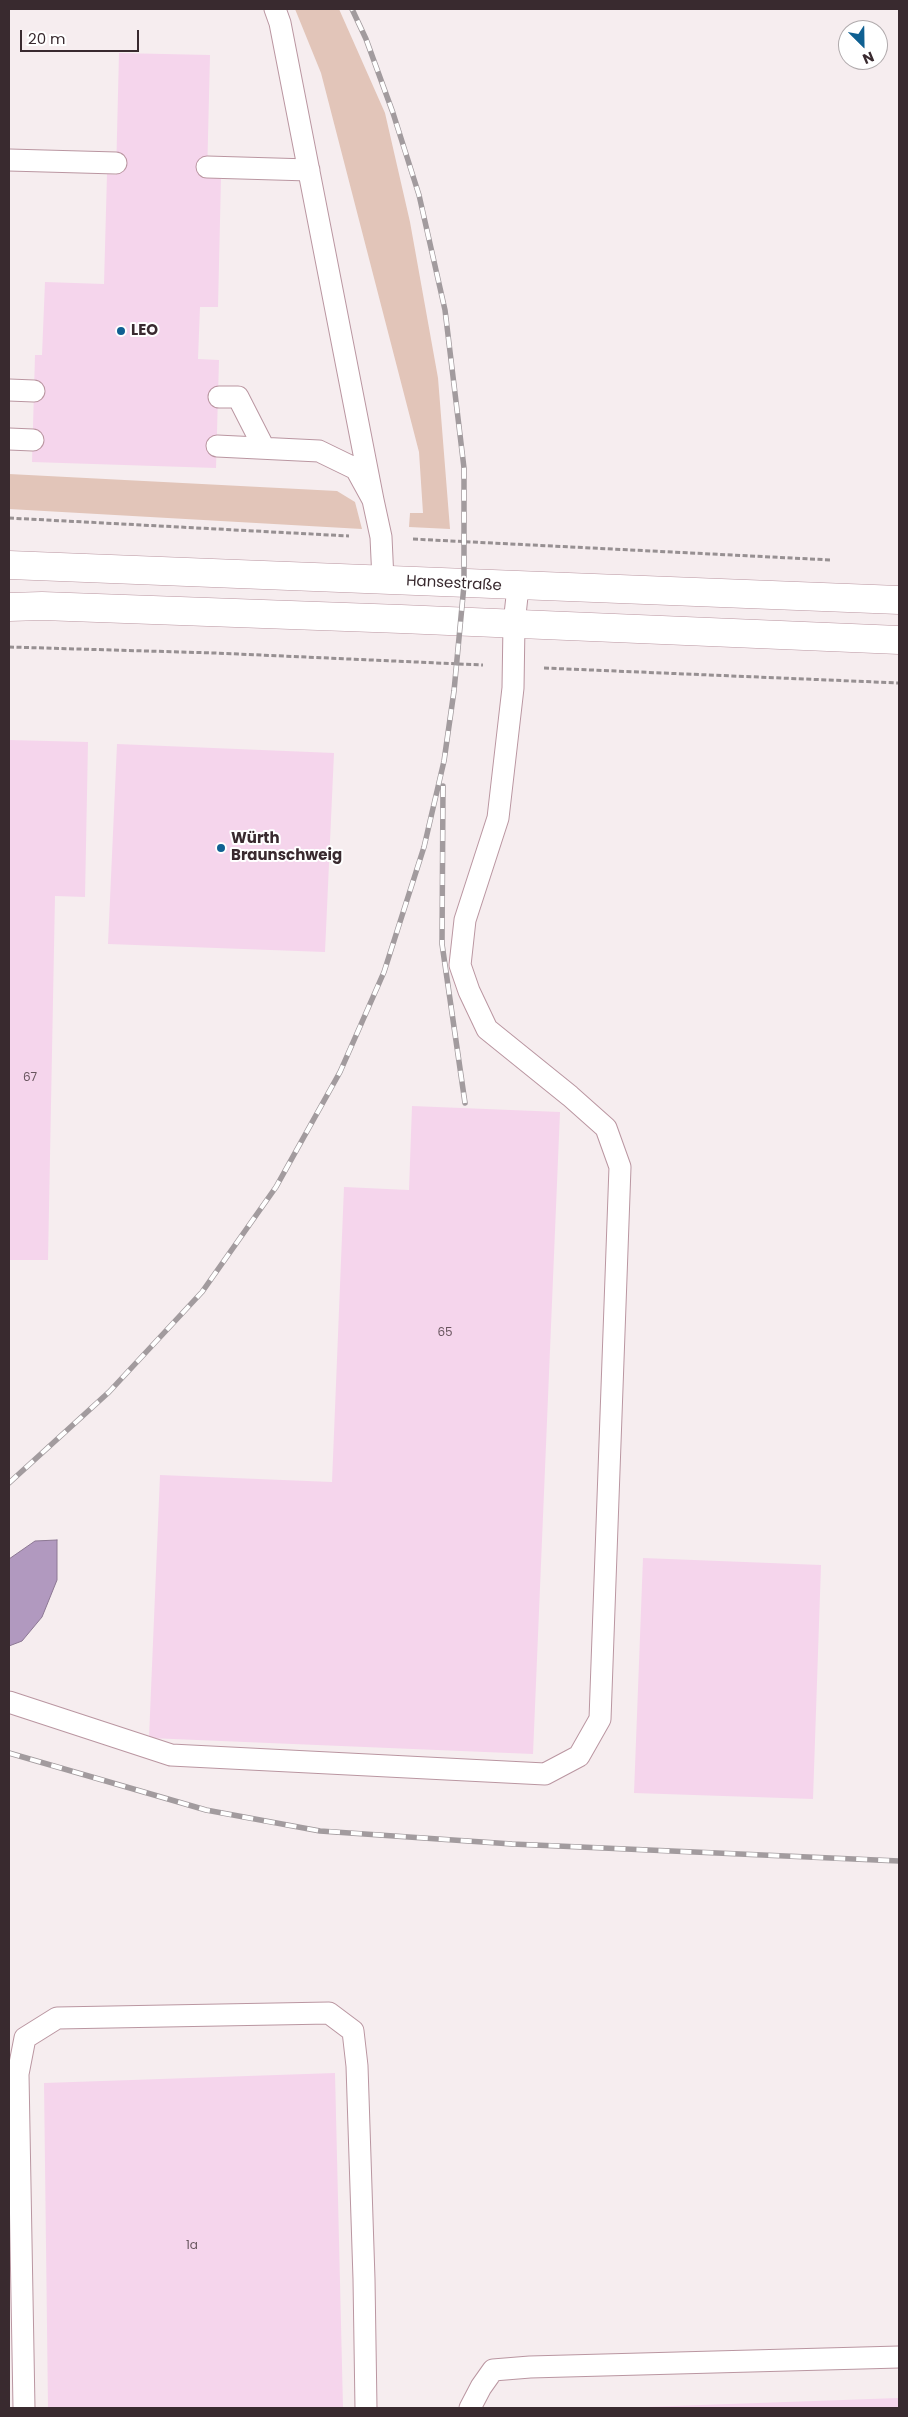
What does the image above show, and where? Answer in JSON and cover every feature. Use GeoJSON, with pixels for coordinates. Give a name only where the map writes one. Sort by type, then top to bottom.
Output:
{"type":"FeatureCollection","features":[{"type":"Feature","properties":{"kind":"main road","name":"Hansestraße"},"geometry":{"type":"LineString","coordinates":[[9,565],[518,587],[899,600]]}},
{"type":"Feature","properties":{"kind":"main road"},"geometry":{"type":"LineString","coordinates":[[9,607],[62,607],[899,640]]}},
{"type":"Feature","properties":{"kind":"lane"},"geometry":{"type":"LineString","coordinates":[[275,9],[280,22],[381,537],[383,580]]}},
{"type":"Feature","properties":{"kind":"lane"},"geometry":{"type":"LineString","coordinates":[[9,160],[116,163]]}},
{"type":"Feature","properties":{"kind":"lane"},"geometry":{"type":"LineString","coordinates":[[207,167],[309,170]]}},
{"type":"Feature","properties":{"kind":"lane"},"geometry":{"type":"LineString","coordinates":[[9,390],[34,391]]}},
{"type":"Feature","properties":{"kind":"lane"},"geometry":{"type":"LineString","coordinates":[[218,397],[238,397],[264,448]]}},
{"type":"Feature","properties":{"kind":"lane"},"geometry":{"type":"LineString","coordinates":[[9,439],[33,440]]}},
{"type":"Feature","properties":{"kind":"lane"},"geometry":{"type":"LineString","coordinates":[[217,446],[319,451],[356,469],[374,500]]}},
{"type":"Feature","properties":{"kind":"lane"},"geometry":{"type":"LineString","coordinates":[[9,1702],[171,1754],[545,1774],[579,1756],[600,1719],[620,1167],[606,1128],[570,1096],[487,1029],[469,991],[460,965],[465,920],[498,818],[514,666],[514,624],[518,587]]}},
{"type":"Feature","properties":{"kind":"lane"},"geometry":{"type":"LineString","coordinates":[[24,2408],[18,2074],[25,2038],[57,2018],[329,2013],[353,2031],[357,2066],[366,2408]]}},
{"type":"Feature","properties":{"kind":"lane"},"geometry":{"type":"LineString","coordinates":[[470,2408],[481,2387],[494,2370],[530,2367],[899,2357]]}},
{"type":"Feature","properties":{"kind":"path"},"geometry":{"type":"LineString","coordinates":[[9,518],[840,560]]}},
{"type":"Feature","properties":{"kind":"path"},"geometry":{"type":"LineString","coordinates":[[9,647],[215,653],[899,682]]}},
{"type":"Feature","properties":{"kind":"shaded area"},"geometry":{"type":"Polygon","coordinates":[[[9,9],[899,9],[899,2408],[9,2408],[9,9]]]}},
{"type":"Feature","properties":{"kind":"shaded area"},"geometry":{"type":"Polygon","coordinates":[[[295,9],[339,9],[385,113],[410,222],[438,378],[450,529],[409,527],[410,513],[423,513],[419,452],[321,73],[295,9]]]}},
{"type":"Feature","properties":{"kind":"shaded area"},"geometry":{"type":"Polygon","coordinates":[[[9,474],[337,491],[355,502],[362,529],[9,509],[9,474]]]}},
{"type":"Feature","properties":{"kind":"shaded area"},"geometry":{"type":"Polygon","coordinates":[[[57,1540],[57,1580],[42,1617],[22,1641],[9,1646],[9,1559],[35,1541],[57,1540]]]}},
{"type":"Feature","properties":{"kind":"building"},"geometry":{"type":"Polygon","coordinates":[[[119,53],[210,55],[207,178],[221,178],[218,307],[200,307],[198,359],[219,360],[216,468],[32,462],[35,355],[42,355],[45,282],[104,284],[107,174],[116,175],[119,53]]]}},
{"type":"Feature","properties":{"kind":"building"},"geometry":{"type":"Polygon","coordinates":[[[9,740],[88,742],[85,897],[55,896],[48,1260],[9,1260],[9,740]]]}},
{"type":"Feature","properties":{"kind":"building","name":"Würth Braunschweig"},"geometry":{"type":"Polygon","coordinates":[[[117,744],[334,753],[325,952],[108,944],[117,744]]]}},
{"type":"Feature","properties":{"kind":"building"},"geometry":{"type":"Polygon","coordinates":[[[412,1106],[560,1112],[533,1754],[149,1738],[160,1475],[332,1482],[344,1187],[409,1190],[412,1106]]]}},
{"type":"Feature","properties":{"kind":"building"},"geometry":{"type":"Polygon","coordinates":[[[643,1558],[821,1565],[813,1799],[634,1793],[643,1558]]]}},
{"type":"Feature","properties":{"kind":"building"},"geometry":{"type":"Polygon","coordinates":[[[335,2073],[343,2408],[48,2408],[44,2083],[335,2073]]]}},
{"type":"Feature","properties":{"kind":"building"},"geometry":{"type":"Polygon","coordinates":[[[899,2398],[899,2408],[645,2408],[645,2407],[899,2398]]]}},
{"type":"Feature","properties":{"kind":"railway"},"geometry":{"type":"LineString","coordinates":[[9,1483],[109,1392],[202,1292],[276,1187],[340,1072],[384,972],[424,847],[444,761],[454,691],[464,585],[464,468],[445,310],[419,195],[393,113],[366,39],[352,9]]}},
{"type":"Feature","properties":{"kind":"railway"},"geometry":{"type":"LineString","coordinates":[[443,786],[442,944],[465,1103]]}},
{"type":"Feature","properties":{"kind":"railway"},"geometry":{"type":"LineString","coordinates":[[9,1753],[206,1810],[320,1831],[512,1844],[899,1861]]}},
{"type":"Feature","properties":{"kind":"place","name":"LEO"},"geometry":{"type":"Point","coordinates":[121,331]}},
{"type":"Feature","properties":{"kind":"place","name":"Würth Braunschweig"},"geometry":{"type":"Point","coordinates":[221,848]}}]}
